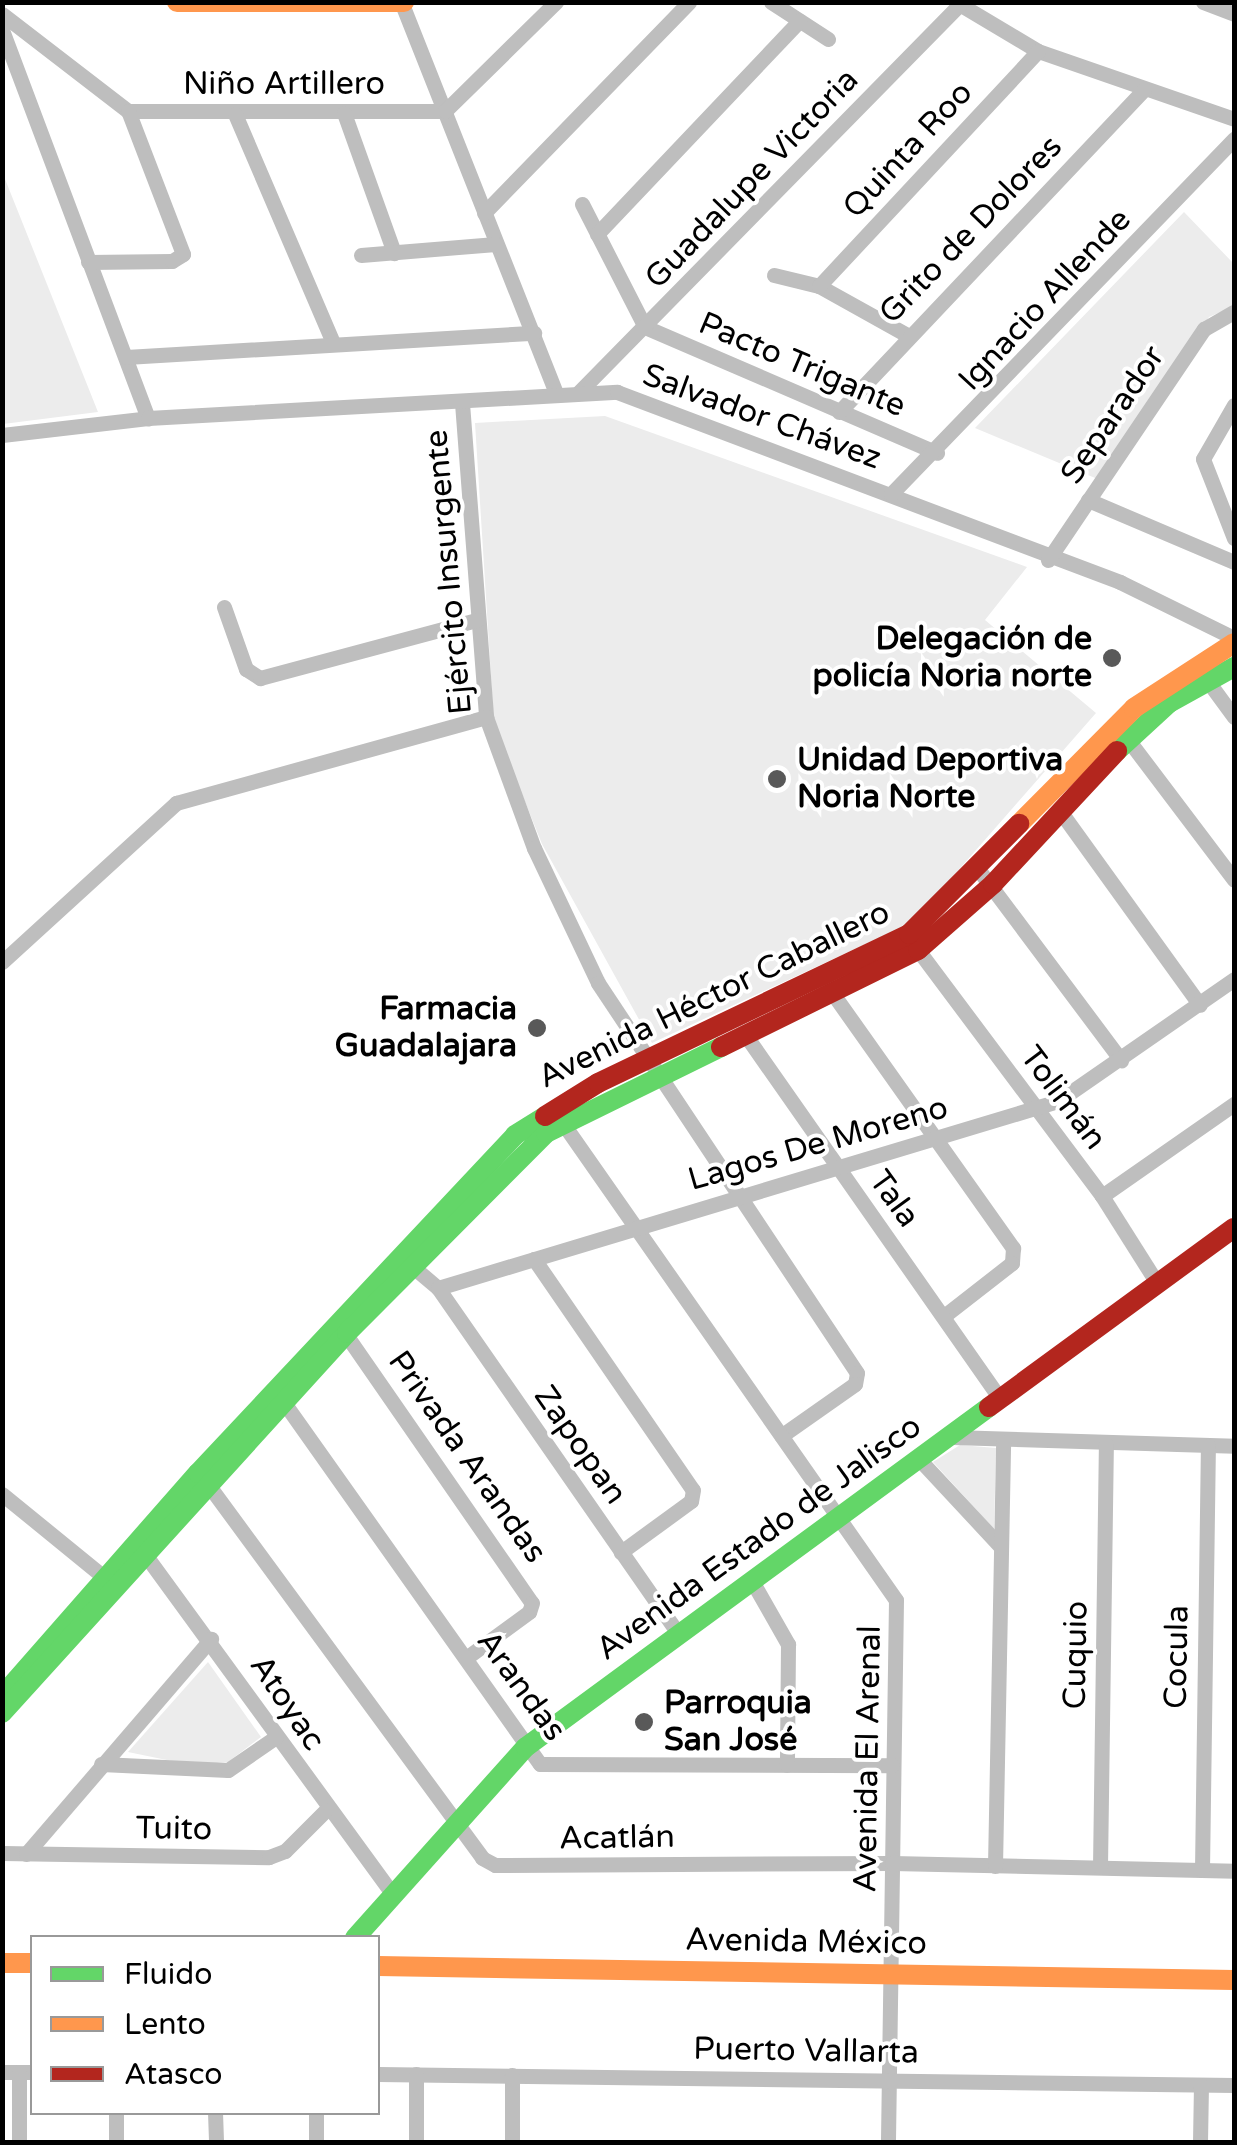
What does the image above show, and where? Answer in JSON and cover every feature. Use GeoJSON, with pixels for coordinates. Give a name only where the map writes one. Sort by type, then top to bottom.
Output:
{"type":"FeatureCollection","features":[{"type":"Feature","properties":{"kind":"main road"},"geometry":{"type":"LineString","coordinates":[[177,2],[403,3]]}},
{"type":"Feature","properties":{"kind":"main road","name":"Avenida Héctor Caballero"},"geometry":{"type":"LineString","coordinates":[[652,1068],[744,1032],[908,934],[1123,732],[1202,673],[1234,640]]}},
{"type":"Feature","properties":{"kind":"main road","name":"Avenida Héctor Caballero"},"geometry":{"type":"LineString","coordinates":[[1202,673],[1234,667]]}},
{"type":"Feature","properties":{"kind":"main road","name":"Avenida Héctor Caballero"},"geometry":{"type":"LineString","coordinates":[[2,1713],[141,1549],[341,1329],[548,1124],[652,1068],[826,986],[918,950],[993,884],[1060,811],[1123,732]]}},
{"type":"Feature","properties":{"kind":"main road","name":"Avenida Estado de Jalisco"},"geometry":{"type":"LineString","coordinates":[[358,1935],[526,1747],[677,1632],[952,1437],[999,1397],[1234,1228]]}},
{"type":"Feature","properties":{"kind":"main road","name":"Avenida Héctor Caballero"},"geometry":{"type":"LineString","coordinates":[[204,1478],[286,1404],[341,1329]]}},
{"type":"Feature","properties":{"kind":"main road","name":"Avenida Héctor Caballero"},"geometry":{"type":"LineString","coordinates":[[2,1696],[111,1584]]}},
{"type":"Feature","properties":{"kind":"main road"},"geometry":{"type":"LineString","coordinates":[[2,1963],[30,1963]]}},
{"type":"Feature","properties":{"kind":"main road","name":"Avenida México"},"geometry":{"type":"LineString","coordinates":[[380,1966],[1234,1980]]}},
{"type":"Feature","properties":{"kind":"street"},"geometry":{"type":"LineString","coordinates":[[445,111],[556,2]]}},
{"type":"Feature","properties":{"kind":"street"},"geometry":{"type":"LineString","coordinates":[[484,213],[688,2]]}},
{"type":"Feature","properties":{"kind":"street"},"geometry":{"type":"LineString","coordinates":[[772,2],[828,39]]}},
{"type":"Feature","properties":{"kind":"street"},"geometry":{"type":"LineString","coordinates":[[1204,2],[1234,14]]}},
{"type":"Feature","properties":{"kind":"street"},"geometry":{"type":"LineString","coordinates":[[403,3],[556,393]]}},
{"type":"Feature","properties":{"kind":"street"},"geometry":{"type":"LineString","coordinates":[[959,3],[1038,52],[1234,119]]}},
{"type":"Feature","properties":{"kind":"street","name":"Guadalupe Victoria"},"geometry":{"type":"LineString","coordinates":[[579,392],[959,3]]}},
{"type":"Feature","properties":{"kind":"street"},"geometry":{"type":"LineString","coordinates":[[2,14],[128,112],[183,254],[172,261],[88,262]]}},
{"type":"Feature","properties":{"kind":"street"},"geometry":{"type":"LineString","coordinates":[[596,234],[799,22]]}},
{"type":"Feature","properties":{"kind":"street"},"geometry":{"type":"LineString","coordinates":[[2,30],[148,418]]}},
{"type":"Feature","properties":{"kind":"street","name":"Quinta Roo"},"geometry":{"type":"LineString","coordinates":[[819,286],[1038,52]]}},
{"type":"Feature","properties":{"kind":"street","name":"Grito de Dolores"},"geometry":{"type":"LineString","coordinates":[[839,412],[907,335],[1144,89]]}},
{"type":"Feature","properties":{"kind":"street","name":"Niño Artillero"},"geometry":{"type":"LineString","coordinates":[[128,112],[445,111]]}},
{"type":"Feature","properties":{"kind":"street"},"geometry":{"type":"LineString","coordinates":[[344,113],[394,253]]}},
{"type":"Feature","properties":{"kind":"street"},"geometry":{"type":"LineString","coordinates":[[236,114],[333,343]]}},
{"type":"Feature","properties":{"kind":"street","name":"Ignacio Allende"},"geometry":{"type":"LineString","coordinates":[[891,494],[937,453],[1234,139]]}},
{"type":"Feature","properties":{"kind":"street"},"geometry":{"type":"LineString","coordinates":[[582,204],[645,327]]}},
{"type":"Feature","properties":{"kind":"street"},"geometry":{"type":"LineString","coordinates":[[361,256],[496,244]]}},
{"type":"Feature","properties":{"kind":"street"},"geometry":{"type":"LineString","coordinates":[[774,274],[819,286],[907,335]]}},
{"type":"Feature","properties":{"kind":"street","name":"Separador"},"geometry":{"type":"LineString","coordinates":[[1048,560],[1204,329],[1234,312]]}},
{"type":"Feature","properties":{"kind":"street","name":"Pacto Trigante"},"geometry":{"type":"LineString","coordinates":[[645,327],[937,453]]}},
{"type":"Feature","properties":{"kind":"street"},"geometry":{"type":"LineString","coordinates":[[126,357],[534,333]]}},
{"type":"Feature","properties":{"kind":"street","name":"Salvador Chávez"},"geometry":{"type":"LineString","coordinates":[[2,435],[148,418],[462,403],[556,393],[641,398],[891,494],[1048,560],[1188,610],[1234,640]]}},
{"type":"Feature","properties":{"kind":"street","name":"Ejército Insurgente"},"geometry":{"type":"LineString","coordinates":[[462,403],[486,717],[534,848],[598,983],[857,1372],[855,1384],[780,1436]]}},
{"type":"Feature","properties":{"kind":"street"},"geometry":{"type":"LineString","coordinates":[[1234,405],[1202,459],[1234,538]]}},
{"type":"Feature","properties":{"kind":"street"},"geometry":{"type":"LineString","coordinates":[[1088,500],[1234,562]]}},
{"type":"Feature","properties":{"kind":"street"},"geometry":{"type":"LineString","coordinates":[[224,607],[246,669],[260,678],[477,620]]}},
{"type":"Feature","properties":{"kind":"street"},"geometry":{"type":"LineString","coordinates":[[1202,673],[1234,718]]}},
{"type":"Feature","properties":{"kind":"street"},"geometry":{"type":"LineString","coordinates":[[2,962],[176,803],[486,717]]}},
{"type":"Feature","properties":{"kind":"street"},"geometry":{"type":"LineString","coordinates":[[1123,732],[1234,880]]}},
{"type":"Feature","properties":{"kind":"street"},"geometry":{"type":"LineString","coordinates":[[1060,811],[1200,1005]]}},
{"type":"Feature","properties":{"kind":"street"},"geometry":{"type":"LineString","coordinates":[[978,869],[1122,1060]]}},
{"type":"Feature","properties":{"kind":"street","name":"Tolimán"},"geometry":{"type":"LineString","coordinates":[[918,950],[1102,1196],[1158,1283]]}},
{"type":"Feature","properties":{"kind":"street","name":"Lagos De Moreno"},"geometry":{"type":"LineString","coordinates":[[438,1288],[736,1194],[1036,1109],[1080,1092],[1234,980]]}},
{"type":"Feature","properties":{"kind":"street"},"geometry":{"type":"LineString","coordinates":[[826,986],[1015,1256],[944,1316]]}},
{"type":"Feature","properties":{"kind":"street","name":"Tala"},"geometry":{"type":"LineString","coordinates":[[744,1032],[999,1397]]}},
{"type":"Feature","properties":{"kind":"street"},"geometry":{"type":"LineString","coordinates":[[1102,1196],[1234,1104]]}},
{"type":"Feature","properties":{"kind":"street","name":"Avenida El Arenal"},"geometry":{"type":"LineString","coordinates":[[548,1124],[634,1228],[896,1600],[888,2142]]}},
{"type":"Feature","properties":{"kind":"street"},"geometry":{"type":"LineString","coordinates":[[534,1260],[693,1490],[692,1501],[620,1552]]}},
{"type":"Feature","properties":{"kind":"street"},"geometry":{"type":"LineString","coordinates":[[407,1261],[438,1288]]}},
{"type":"Feature","properties":{"kind":"street","name":"Zapopan"},"geometry":{"type":"LineString","coordinates":[[438,1288],[677,1632]]}},
{"type":"Feature","properties":{"kind":"street","name":"Privada Arandas"},"geometry":{"type":"LineString","coordinates":[[341,1329],[532,1603],[529,1612],[466,1658]]}},
{"type":"Feature","properties":{"kind":"street","name":"Arandas"},"geometry":{"type":"LineString","coordinates":[[286,1404],[526,1747],[549,1768],[892,1766]]}},
{"type":"Feature","properties":{"kind":"street"},"geometry":{"type":"LineString","coordinates":[[952,1437],[1004,1442],[1234,1446]]}},
{"type":"Feature","properties":{"kind":"street"},"geometry":{"type":"LineString","coordinates":[[995,1866],[1004,1442]]}},
{"type":"Feature","properties":{"kind":"street","name":"Cuquio"},"geometry":{"type":"LineString","coordinates":[[1100,1867],[1106,1444]]}},
{"type":"Feature","properties":{"kind":"street","name":"Cocula"},"geometry":{"type":"LineString","coordinates":[[1202,1870],[1208,1446]]}},
{"type":"Feature","properties":{"kind":"street"},"geometry":{"type":"LineString","coordinates":[[918,1458],[1000,1546]]}},
{"type":"Feature","properties":{"kind":"street","name":"Acatlán"},"geometry":{"type":"LineString","coordinates":[[204,1478],[482,1858],[503,1867],[893,1863],[1234,1871]]}},
{"type":"Feature","properties":{"kind":"street"},"geometry":{"type":"LineString","coordinates":[[2,1494],[111,1584]]}},
{"type":"Feature","properties":{"kind":"street","name":"Atoyac"},"geometry":{"type":"LineString","coordinates":[[141,1549],[211,1639],[326,1810],[394,1894]]}},
{"type":"Feature","properties":{"kind":"street"},"geometry":{"type":"LineString","coordinates":[[752,1581],[788,1644],[787,1765]]}},
{"type":"Feature","properties":{"kind":"street"},"geometry":{"type":"LineString","coordinates":[[26,1854],[211,1639]]}},
{"type":"Feature","properties":{"kind":"street"},"geometry":{"type":"LineString","coordinates":[[101,1764],[220,1771],[238,1766],[276,1737]]}},
{"type":"Feature","properties":{"kind":"street","name":"Tuito"},"geometry":{"type":"LineString","coordinates":[[2,1853],[270,1857],[285,1851],[326,1810]]}},
{"type":"Feature","properties":{"kind":"street"},"geometry":{"type":"LineString","coordinates":[[18,2072],[20,2142]]}},
{"type":"Feature","properties":{"kind":"street","name":"Puerto Vallarta"},"geometry":{"type":"LineString","coordinates":[[380,2074],[1234,2085]]}},
{"type":"Feature","properties":{"kind":"street"},"geometry":{"type":"LineString","coordinates":[[416,2074],[416,2142]]}},
{"type":"Feature","properties":{"kind":"street"},"geometry":{"type":"LineString","coordinates":[[512,2074],[512,2142]]}},
{"type":"Feature","properties":{"kind":"street"},"geometry":{"type":"LineString","coordinates":[[1200,2086],[1200,2142]]}},
{"type":"Feature","properties":{"kind":"street"},"geometry":{"type":"LineString","coordinates":[[116,2115],[116,2142]]}},
{"type":"Feature","properties":{"kind":"street"},"geometry":{"type":"LineString","coordinates":[[216,2115],[216,2142]]}},
{"type":"Feature","properties":{"kind":"street"},"geometry":{"type":"LineString","coordinates":[[316,2115],[316,2142]]}},
{"type":"Feature","properties":{"kind":"shaded area"},"geometry":{"type":"Polygon","coordinates":[[[3,174],[98,412],[3,424],[3,174]]]}},
{"type":"Feature","properties":{"kind":"shaded area"},"geometry":{"type":"Polygon","coordinates":[[[1184,212],[1234,264],[1234,306],[1209,317],[1100,480],[975,428],[1184,212]]]}},
{"type":"Feature","properties":{"kind":"shaded area","name":"Unidad Deportiva Noria Norte"},"geometry":{"type":"Polygon","coordinates":[[[605,416],[1027,567],[985,620],[1096,713],[913,922],[652,1043],[542,844],[494,724],[475,423],[605,416]]]}},
{"type":"Feature","properties":{"kind":"shaded area"},"geometry":{"type":"Polygon","coordinates":[[[960,1445],[996,1448],[994,1529],[933,1462],[960,1445]]]}},
{"type":"Feature","properties":{"kind":"shaded area"},"geometry":{"type":"Polygon","coordinates":[[[208,1662],[261,1737],[228,1762],[191,1765],[128,1752],[208,1662]]]}},
{"type":"Feature","properties":{"kind":"traffic: fast"},"geometry":{"type":"LineString","coordinates":[[1117,751],[1169,703],[1234,667]]}},
{"type":"Feature","properties":{"kind":"traffic: fast"},"geometry":{"type":"LineString","coordinates":[[2,1713],[347,1333],[546,1133],[721,1047]]}},
{"type":"Feature","properties":{"kind":"traffic: fast"},"geometry":{"type":"LineString","coordinates":[[2,1696],[198,1473],[515,1135],[545,1116]]}},
{"type":"Feature","properties":{"kind":"traffic: fast"},"geometry":{"type":"LineString","coordinates":[[358,1935],[526,1747],[989,1407]]}},
{"type":"Feature","properties":{"kind":"traffic: slow"},"geometry":{"type":"LineString","coordinates":[[177,2],[404,2]]}},
{"type":"Feature","properties":{"kind":"traffic: slow"},"geometry":{"type":"LineString","coordinates":[[1019,824],[1134,708],[1234,643]]}},
{"type":"Feature","properties":{"kind":"traffic: slow"},"geometry":{"type":"LineString","coordinates":[[2,1963],[30,1963]]}},
{"type":"Feature","properties":{"kind":"traffic: slow"},"geometry":{"type":"LineString","coordinates":[[380,1966],[1234,1980]]}},
{"type":"Feature","properties":{"kind":"traffic: jam"},"geometry":{"type":"LineString","coordinates":[[721,1047],[918,950],[993,884],[1117,751]]}},
{"type":"Feature","properties":{"kind":"traffic: jam"},"geometry":{"type":"LineString","coordinates":[[545,1116],[598,1083],[909,934],[1019,824]]}},
{"type":"Feature","properties":{"kind":"traffic: jam"},"geometry":{"type":"LineString","coordinates":[[989,1407],[1234,1228]]}},
{"type":"Feature","properties":{"kind":"place","name":"Delegación de policía Noria norte"},"geometry":{"type":"Point","coordinates":[1112,658]}},
{"type":"Feature","properties":{"kind":"place","name":"Unidad Deportiva Noria Norte"},"geometry":{"type":"Point","coordinates":[777,779]}},
{"type":"Feature","properties":{"kind":"place","name":"Farmacia Guadalajara"},"geometry":{"type":"Point","coordinates":[537,1028]}},
{"type":"Feature","properties":{"kind":"place","name":"Parroquia San José"},"geometry":{"type":"Point","coordinates":[644,1722]}}]}
